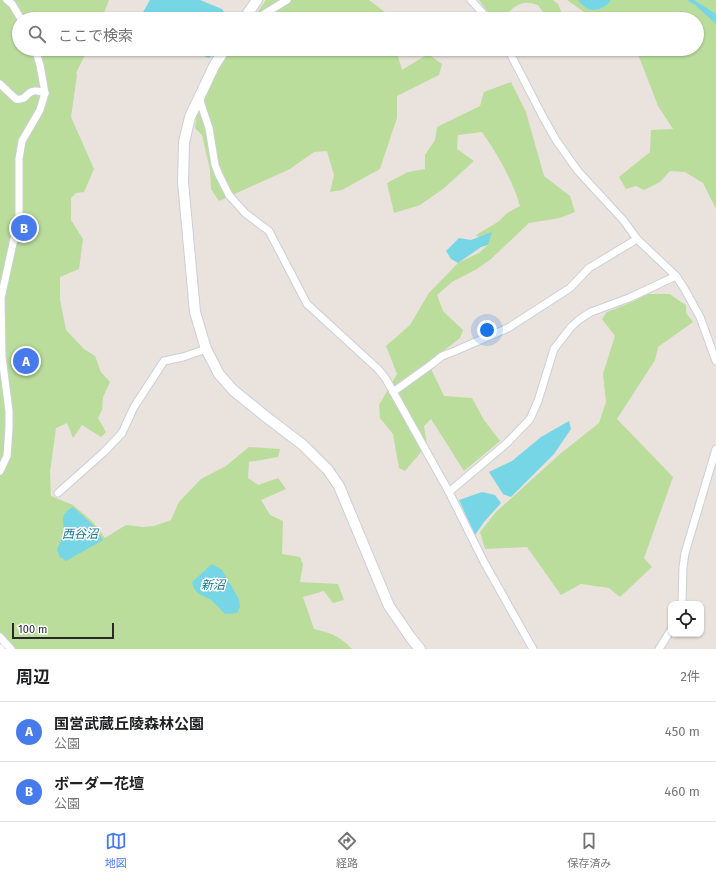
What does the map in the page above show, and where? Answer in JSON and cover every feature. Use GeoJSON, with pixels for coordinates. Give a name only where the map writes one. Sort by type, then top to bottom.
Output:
{"type":"FeatureCollection","features":[{"type":"Feature","properties":{"kind":"street"},"geometry":{"type":"LineString","coordinates":[[7,0],[12,4],[17,12]]}},
{"type":"Feature","properties":{"kind":"street"},"geometry":{"type":"LineString","coordinates":[[249,12],[257,0]]}},
{"type":"Feature","properties":{"kind":"street"},"geometry":{"type":"LineString","coordinates":[[267,12],[287,0]]}},
{"type":"Feature","properties":{"kind":"street"},"geometry":{"type":"LineString","coordinates":[[470,0],[481,12]]}},
{"type":"Feature","properties":{"kind":"street"},"geometry":{"type":"LineString","coordinates":[[0,471],[7,456],[10,428],[2,357],[1,298],[19,216],[19,159],[22,141],[40,110],[45,93],[37,56]]}},
{"type":"Feature","properties":{"kind":"street"},"geometry":{"type":"LineString","coordinates":[[220,56],[214,66],[190,117],[184,142],[183,182],[195,312],[206,349],[219,374],[233,390],[303,445],[328,470],[339,486],[389,606],[420,649]]}},
{"type":"Feature","properties":{"kind":"street"},"geometry":{"type":"LineString","coordinates":[[512,56],[556,140],[578,171],[638,239],[676,276],[693,303],[716,362]]}},
{"type":"Feature","properties":{"kind":"street"},"geometry":{"type":"LineString","coordinates":[[0,84],[16,99],[24,98],[30,92],[34,91],[45,93]]}},
{"type":"Feature","properties":{"kind":"street"},"geometry":{"type":"LineString","coordinates":[[200,98],[209,128],[215,165],[229,195],[245,213],[269,231],[307,304],[378,369],[393,392],[449,492],[484,562],[533,649]]}},
{"type":"Feature","properties":{"kind":"street"},"geometry":{"type":"LineString","coordinates":[[393,392],[442,356],[455,352],[508,328],[570,288],[589,268],[638,239]]}},
{"type":"Feature","properties":{"kind":"street"},"geometry":{"type":"LineString","coordinates":[[449,492],[507,443],[530,419],[538,401],[554,349],[571,327],[591,312],[629,298],[676,276]]}},
{"type":"Feature","properties":{"kind":"street"},"geometry":{"type":"LineString","coordinates":[[58,493],[104,452],[122,433],[134,407],[164,360],[183,357],[206,349]]}},
{"type":"Feature","properties":{"kind":"street"},"geometry":{"type":"LineString","coordinates":[[682,601],[683,566],[685,553],[716,449]]}},
{"type":"Feature","properties":{"kind":"street"},"geometry":{"type":"LineString","coordinates":[[659,649],[668,635]]}},
{"type":"Feature","properties":{"kind":"street"},"geometry":{"type":"LineString","coordinates":[[0,637],[11,649]]}},
{"type":"Feature","properties":{"kind":"green space"},"geometry":{"type":"Polygon","coordinates":[[[0,0],[109,0],[105,12],[12,12],[12,56],[84,56],[76,73],[77,75],[71,117],[94,169],[84,192],[76,193],[71,198],[71,220],[83,239],[79,269],[60,277],[60,300],[66,330],[84,349],[95,356],[101,372],[110,382],[103,397],[102,410],[98,418],[106,432],[101,437],[82,425],[73,438],[67,423],[56,428],[50,472],[51,496],[73,505],[93,522],[105,538],[126,525],[143,527],[154,526],[171,520],[179,502],[201,479],[226,466],[249,447],[280,449],[278,457],[249,462],[248,478],[258,485],[278,478],[286,489],[261,500],[270,515],[283,521],[282,554],[300,557],[303,564],[300,582],[338,584],[344,600],[333,603],[324,591],[303,597],[314,629],[335,636],[352,649],[0,649],[0,0]]]}},
{"type":"Feature","properties":{"kind":"green space"},"geometry":{"type":"Polygon","coordinates":[[[266,0],[369,0],[385,12],[258,12],[266,0]]]}},
{"type":"Feature","properties":{"kind":"green space"},"geometry":{"type":"Polygon","coordinates":[[[479,0],[553,0],[558,4],[561,12],[543,12],[538,5],[524,3],[517,5],[508,12],[488,12],[479,0]]]}},
{"type":"Feature","properties":{"kind":"green space"},"geometry":{"type":"Polygon","coordinates":[[[567,0],[716,0],[716,209],[703,183],[685,172],[670,171],[660,182],[644,190],[636,186],[626,189],[619,177],[650,152],[651,130],[673,129],[658,106],[639,56],[704,56],[704,12],[584,12],[567,0]]]}},
{"type":"Feature","properties":{"kind":"green space"},"geometry":{"type":"Polygon","coordinates":[[[224,56],[398,56],[402,70],[425,56],[431,56],[442,64],[439,75],[397,96],[397,118],[380,169],[342,190],[330,192],[334,175],[327,151],[314,152],[290,169],[219,201],[211,189],[210,170],[202,135],[195,128],[200,88],[214,66],[224,56]]]}},
{"type":"Feature","properties":{"kind":"green space"},"geometry":{"type":"Polygon","coordinates":[[[511,82],[526,112],[544,176],[570,196],[575,212],[560,218],[529,223],[491,259],[477,269],[452,282],[437,295],[443,311],[463,330],[460,338],[438,355],[431,369],[444,396],[472,398],[484,420],[500,441],[464,471],[431,419],[424,426],[427,445],[405,471],[399,468],[393,434],[380,418],[379,405],[397,374],[386,346],[410,325],[429,293],[458,263],[479,253],[488,245],[476,235],[498,222],[507,213],[520,206],[513,186],[504,168],[494,149],[482,132],[458,135],[457,149],[474,161],[443,189],[420,205],[394,213],[387,183],[408,172],[425,169],[425,155],[435,140],[437,127],[480,106],[484,92],[511,82]]]}},
{"type":"Feature","properties":{"kind":"green space"},"geometry":{"type":"Polygon","coordinates":[[[648,294],[670,294],[686,305],[686,313],[693,322],[658,347],[655,360],[617,419],[673,477],[644,558],[652,567],[620,597],[609,588],[581,584],[561,595],[527,547],[485,549],[480,532],[496,512],[560,454],[599,423],[606,402],[603,374],[615,336],[602,319],[607,312],[648,294]]]}},
{"type":"Feature","properties":{"kind":"water"},"geometry":{"type":"Polygon","coordinates":[[[150,0],[200,0],[222,9],[224,12],[143,12],[150,0]]]}},
{"type":"Feature","properties":{"kind":"water"},"geometry":{"type":"Polygon","coordinates":[[[578,0],[611,0],[604,7],[591,10],[578,0]]]}},
{"type":"Feature","properties":{"kind":"water"},"geometry":{"type":"Polygon","coordinates":[[[687,0],[694,0],[716,14],[716,24],[704,12],[687,0]]]}},
{"type":"Feature","properties":{"kind":"water"},"geometry":{"type":"Polygon","coordinates":[[[492,232],[488,245],[481,247],[458,263],[451,259],[446,251],[459,238],[471,240],[492,232]]]}},
{"type":"Feature","properties":{"kind":"water"},"geometry":{"type":"Polygon","coordinates":[[[569,421],[571,429],[554,454],[511,497],[503,494],[489,472],[512,461],[541,437],[569,421]]]}},
{"type":"Feature","properties":{"kind":"water"},"geometry":{"type":"Polygon","coordinates":[[[482,492],[495,495],[501,503],[484,522],[475,535],[459,500],[482,492]]]}},
{"type":"Feature","properties":{"kind":"water","name":"西谷沼"},"geometry":{"type":"Polygon","coordinates":[[[73,507],[92,524],[103,540],[66,561],[60,557],[57,550],[63,534],[63,519],[65,513],[73,507]]]}},
{"type":"Feature","properties":{"kind":"water","name":"新沼"},"geometry":{"type":"Polygon","coordinates":[[[212,564],[222,570],[239,599],[240,607],[237,613],[225,614],[211,600],[199,594],[193,586],[192,582],[212,564]]]}},
{"type":"Feature","properties":{"kind":"place","name":"ボーダー花壇"},"geometry":{"type":"Point","coordinates":[24,228]}},
{"type":"Feature","properties":{"kind":"place","name":"国営武蔵丘陵森林公園"},"geometry":{"type":"Point","coordinates":[26,361]}}]}
